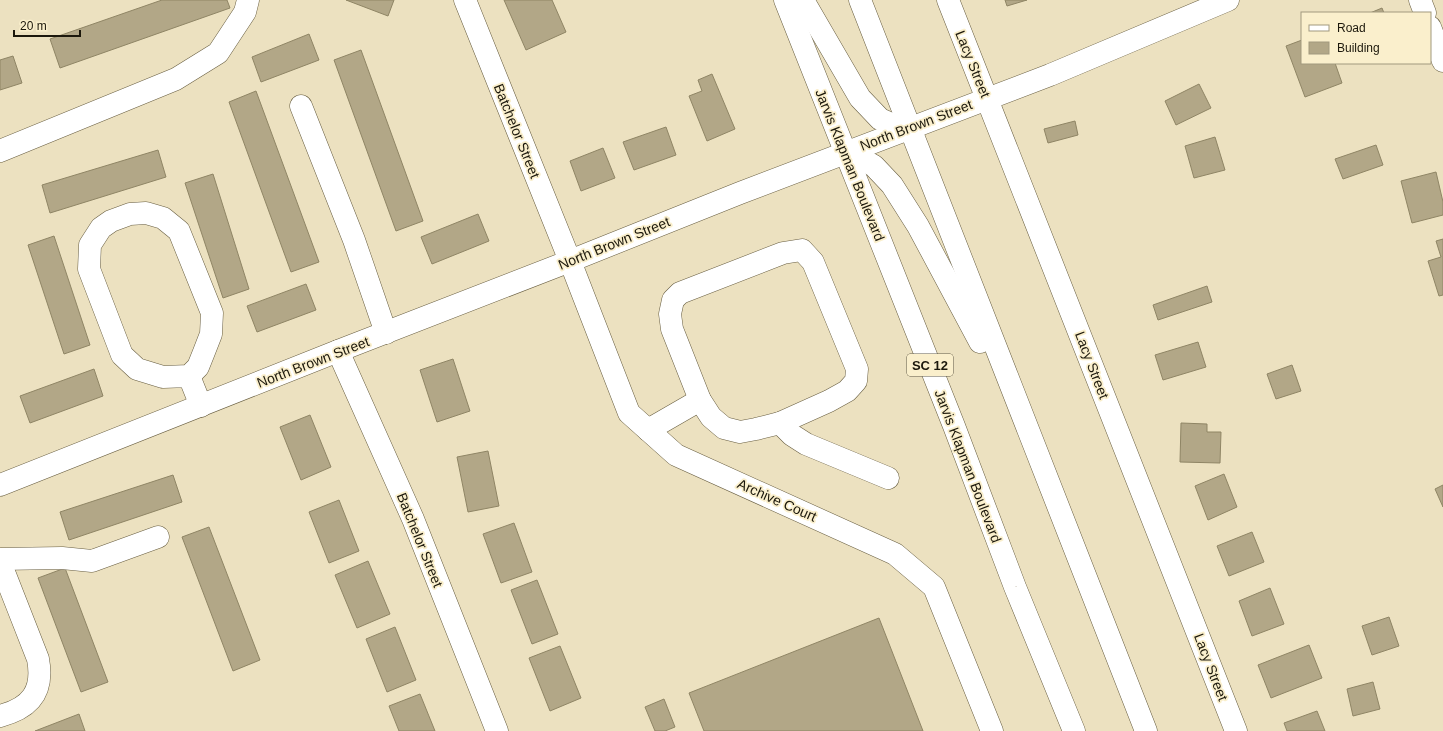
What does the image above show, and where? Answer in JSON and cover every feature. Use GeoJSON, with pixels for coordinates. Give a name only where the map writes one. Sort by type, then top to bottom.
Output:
{"type":"FeatureCollection","features":[{"type":"Feature","properties":{"kind":"main road"},"geometry":{"type":"LineString","coordinates":[[0,151],[176,79],[218,53],[245,12],[248,0]]}},
{"type":"Feature","properties":{"kind":"main road","name":"Batchelor Street"},"geometry":{"type":"LineString","coordinates":[[465,0],[570,261]]}},
{"type":"Feature","properties":{"kind":"main road","name":"Jarvis Klapman Boulevard"},"geometry":{"type":"LineString","coordinates":[[785,0],[844,153],[954,426],[1014,587],[1074,731]]}},
{"type":"Feature","properties":{"kind":"main road"},"geometry":{"type":"LineString","coordinates":[[803,0],[860,98],[880,119],[898,127],[910,128]]}},
{"type":"Feature","properties":{"kind":"main road"},"geometry":{"type":"LineString","coordinates":[[860,0],[1146,731]]}},
{"type":"Feature","properties":{"kind":"main road","name":"Lacy Street"},"geometry":{"type":"LineString","coordinates":[[948,0],[1236,731]]}},
{"type":"Feature","properties":{"kind":"main road","name":"North Brown Street"},"geometry":{"type":"LineString","coordinates":[[0,485],[844,153],[1050,75],[1228,0]]}},
{"type":"Feature","properties":{"kind":"main road"},"geometry":{"type":"LineString","coordinates":[[1420,0],[1425,12]]}},
{"type":"Feature","properties":{"kind":"main road"},"geometry":{"type":"LineString","coordinates":[[1431,30],[1443,61]]}},
{"type":"Feature","properties":{"kind":"main road"},"geometry":{"type":"LineString","coordinates":[[301,106],[354,240],[386,333]]}},
{"type":"Feature","properties":{"kind":"main road"},"geometry":{"type":"LineString","coordinates":[[844,153],[855,155],[874,166],[892,184],[934,253],[1030,435]]}},
{"type":"Feature","properties":{"kind":"main road"},"geometry":{"type":"LineString","coordinates":[[146,213],[163,218],[179,231],[212,313],[211,334],[198,367],[189,376],[163,377],[137,368],[122,354],[89,269],[90,245],[102,228],[111,221],[130,214],[146,213]]}},
{"type":"Feature","properties":{"kind":"main road"},"geometry":{"type":"LineString","coordinates":[[802,250],[813,262],[857,369],[856,381],[847,392],[780,423],[740,432],[724,428],[711,417],[700,400],[672,329],[670,314],[673,300],[680,293],[783,253],[802,250]]}},
{"type":"Feature","properties":{"kind":"main road","name":"Archive Court"},"geometry":{"type":"LineString","coordinates":[[570,261],[629,413],[676,455],[895,554],[934,587],[992,731]]}},
{"type":"Feature","properties":{"kind":"main road","name":"Batchelor Street"},"geometry":{"type":"LineString","coordinates":[[338,351],[413,519],[497,731]]}},
{"type":"Feature","properties":{"kind":"main road"},"geometry":{"type":"LineString","coordinates":[[189,376],[201,406]]}},
{"type":"Feature","properties":{"kind":"main road"},"geometry":{"type":"LineString","coordinates":[[648,430],[700,400]]}},
{"type":"Feature","properties":{"kind":"main road"},"geometry":{"type":"LineString","coordinates":[[780,423],[792,435],[806,444],[888,478]]}},
{"type":"Feature","properties":{"kind":"main road"},"geometry":{"type":"LineString","coordinates":[[0,559],[62,558],[92,561],[158,537]]}},
{"type":"Feature","properties":{"kind":"main road"},"geometry":{"type":"LineString","coordinates":[[0,562],[38,659],[41,673],[37,689],[29,701],[17,711],[0,716]]}},
{"type":"Feature","properties":{"kind":"building"},"geometry":{"type":"Polygon","coordinates":[[[162,0],[227,0],[230,8],[60,68],[50,39],[162,0]]]}},
{"type":"Feature","properties":{"kind":"building"},"geometry":{"type":"Polygon","coordinates":[[[346,0],[394,0],[388,16],[346,0]]]}},
{"type":"Feature","properties":{"kind":"building"},"geometry":{"type":"Polygon","coordinates":[[[504,0],[552,0],[566,32],[526,50],[504,0]]]}},
{"type":"Feature","properties":{"kind":"building"},"geometry":{"type":"Polygon","coordinates":[[[1005,0],[1027,0],[1007,6],[1005,0]]]}},
{"type":"Feature","properties":{"kind":"building"},"geometry":{"type":"Polygon","coordinates":[[[1382,8],[1384,12],[1372,12],[1382,8]]]}},
{"type":"Feature","properties":{"kind":"building"},"geometry":{"type":"Polygon","coordinates":[[[309,34],[319,60],[261,82],[252,57],[309,34]]]}},
{"type":"Feature","properties":{"kind":"building"},"geometry":{"type":"Polygon","coordinates":[[[1301,40],[1301,64],[1335,64],[1342,83],[1305,97],[1286,46],[1301,40]]]}},
{"type":"Feature","properties":{"kind":"building"},"geometry":{"type":"Polygon","coordinates":[[[361,50],[423,221],[396,231],[334,60],[361,50]]]}},
{"type":"Feature","properties":{"kind":"building"},"geometry":{"type":"Polygon","coordinates":[[[13,56],[22,83],[0,90],[0,60],[13,56]]]}},
{"type":"Feature","properties":{"kind":"building"},"geometry":{"type":"Polygon","coordinates":[[[712,74],[735,129],[707,141],[689,96],[702,91],[698,80],[712,74]]]}},
{"type":"Feature","properties":{"kind":"building"},"geometry":{"type":"Polygon","coordinates":[[[1199,84],[1211,108],[1176,125],[1165,101],[1199,84]]]}},
{"type":"Feature","properties":{"kind":"building"},"geometry":{"type":"Polygon","coordinates":[[[256,91],[319,262],[291,272],[229,102],[256,91]]]}},
{"type":"Feature","properties":{"kind":"building"},"geometry":{"type":"Polygon","coordinates":[[[1075,121],[1078,135],[1048,143],[1044,129],[1075,121]]]}},
{"type":"Feature","properties":{"kind":"building"},"geometry":{"type":"Polygon","coordinates":[[[666,127],[676,155],[634,170],[623,142],[666,127]]]}},
{"type":"Feature","properties":{"kind":"building"},"geometry":{"type":"Polygon","coordinates":[[[1215,137],[1225,170],[1194,178],[1185,146],[1215,137]]]}},
{"type":"Feature","properties":{"kind":"building"},"geometry":{"type":"Polygon","coordinates":[[[1376,145],[1383,165],[1343,179],[1335,159],[1376,145]]]}},
{"type":"Feature","properties":{"kind":"building"},"geometry":{"type":"Polygon","coordinates":[[[603,148],[615,178],[581,191],[570,161],[603,148]]]}},
{"type":"Feature","properties":{"kind":"building"},"geometry":{"type":"Polygon","coordinates":[[[158,150],[166,177],[50,213],[42,185],[158,150]]]}},
{"type":"Feature","properties":{"kind":"building"},"geometry":{"type":"Polygon","coordinates":[[[1436,172],[1443,202],[1443,215],[1412,223],[1401,181],[1436,172]]]}},
{"type":"Feature","properties":{"kind":"building"},"geometry":{"type":"Polygon","coordinates":[[[213,174],[249,289],[223,298],[185,183],[213,174]]]}},
{"type":"Feature","properties":{"kind":"building"},"geometry":{"type":"Polygon","coordinates":[[[478,214],[489,241],[432,264],[421,237],[478,214]]]}},
{"type":"Feature","properties":{"kind":"building"},"geometry":{"type":"Polygon","coordinates":[[[54,236],[90,345],[64,354],[28,245],[54,236]]]}},
{"type":"Feature","properties":{"kind":"building"},"geometry":{"type":"Polygon","coordinates":[[[1443,239],[1443,295],[1439,296],[1428,261],[1441,257],[1436,241],[1443,239]]]}},
{"type":"Feature","properties":{"kind":"building"},"geometry":{"type":"Polygon","coordinates":[[[306,284],[316,310],[257,332],[247,306],[306,284]]]}},
{"type":"Feature","properties":{"kind":"building"},"geometry":{"type":"Polygon","coordinates":[[[1207,286],[1212,302],[1158,320],[1153,305],[1207,286]]]}},
{"type":"Feature","properties":{"kind":"building"},"geometry":{"type":"Polygon","coordinates":[[[1198,342],[1206,367],[1163,380],[1155,355],[1198,342]]]}},
{"type":"Feature","properties":{"kind":"building"},"geometry":{"type":"Polygon","coordinates":[[[453,359],[470,411],[437,422],[420,370],[453,359]]]}},
{"type":"Feature","properties":{"kind":"building"},"geometry":{"type":"Polygon","coordinates":[[[1292,365],[1301,391],[1276,399],[1267,374],[1292,365]]]}},
{"type":"Feature","properties":{"kind":"building"},"geometry":{"type":"Polygon","coordinates":[[[94,369],[103,396],[30,423],[20,396],[94,369]]]}},
{"type":"Feature","properties":{"kind":"building"},"geometry":{"type":"Polygon","coordinates":[[[310,415],[331,467],[301,480],[280,427],[310,415]]]}},
{"type":"Feature","properties":{"kind":"building"},"geometry":{"type":"Polygon","coordinates":[[[1181,423],[1207,424],[1207,432],[1221,432],[1220,463],[1180,462],[1181,423]]]}},
{"type":"Feature","properties":{"kind":"building"},"geometry":{"type":"Polygon","coordinates":[[[488,451],[499,506],[468,512],[457,457],[488,451]]]}},
{"type":"Feature","properties":{"kind":"building"},"geometry":{"type":"Polygon","coordinates":[[[1224,474],[1237,507],[1208,520],[1195,486],[1224,474]]]}},
{"type":"Feature","properties":{"kind":"building"},"geometry":{"type":"Polygon","coordinates":[[[173,475],[182,502],[69,540],[60,512],[173,475]]]}},
{"type":"Feature","properties":{"kind":"building"},"geometry":{"type":"Polygon","coordinates":[[[1443,485],[1443,507],[1435,489],[1443,485]]]}},
{"type":"Feature","properties":{"kind":"building"},"geometry":{"type":"Polygon","coordinates":[[[339,500],[359,551],[329,563],[309,512],[339,500]]]}},
{"type":"Feature","properties":{"kind":"building"},"geometry":{"type":"Polygon","coordinates":[[[514,523],[532,572],[501,583],[483,534],[514,523]]]}},
{"type":"Feature","properties":{"kind":"building"},"geometry":{"type":"Polygon","coordinates":[[[209,527],[260,660],[233,671],[182,537],[209,527]]]}},
{"type":"Feature","properties":{"kind":"building"},"geometry":{"type":"Polygon","coordinates":[[[1252,532],[1264,562],[1229,576],[1217,546],[1252,532]]]}},
{"type":"Feature","properties":{"kind":"building"},"geometry":{"type":"Polygon","coordinates":[[[368,561],[390,614],[357,628],[335,575],[368,561]]]}},
{"type":"Feature","properties":{"kind":"building"},"geometry":{"type":"Polygon","coordinates":[[[65,568],[108,682],[81,692],[38,578],[65,568]]]}},
{"type":"Feature","properties":{"kind":"building"},"geometry":{"type":"Polygon","coordinates":[[[537,580],[558,634],[532,644],[511,590],[537,580]]]}},
{"type":"Feature","properties":{"kind":"building"},"geometry":{"type":"Polygon","coordinates":[[[1270,588],[1284,624],[1252,636],[1239,601],[1270,588]]]}},
{"type":"Feature","properties":{"kind":"building"},"geometry":{"type":"Polygon","coordinates":[[[1389,617],[1399,646],[1372,655],[1362,626],[1389,617]]]}},
{"type":"Feature","properties":{"kind":"building"},"geometry":{"type":"Polygon","coordinates":[[[879,618],[923,731],[704,731],[689,693],[879,618]]]}},
{"type":"Feature","properties":{"kind":"building"},"geometry":{"type":"Polygon","coordinates":[[[395,627],[416,680],[387,692],[366,639],[395,627]]]}},
{"type":"Feature","properties":{"kind":"building"},"geometry":{"type":"Polygon","coordinates":[[[1309,645],[1322,678],[1271,698],[1258,665],[1309,645]]]}},
{"type":"Feature","properties":{"kind":"building"},"geometry":{"type":"Polygon","coordinates":[[[560,646],[581,698],[550,711],[529,658],[560,646]]]}},
{"type":"Feature","properties":{"kind":"building"},"geometry":{"type":"Polygon","coordinates":[[[1373,682],[1380,709],[1353,716],[1347,689],[1373,682]]]}},
{"type":"Feature","properties":{"kind":"building"},"geometry":{"type":"Polygon","coordinates":[[[420,694],[435,731],[399,731],[389,706],[420,694]]]}},
{"type":"Feature","properties":{"kind":"building"},"geometry":{"type":"Polygon","coordinates":[[[664,699],[675,727],[665,731],[655,731],[645,707],[664,699]]]}},
{"type":"Feature","properties":{"kind":"building"},"geometry":{"type":"Polygon","coordinates":[[[1317,711],[1325,731],[1287,731],[1284,723],[1317,711]]]}},
{"type":"Feature","properties":{"kind":"building"},"geometry":{"type":"Polygon","coordinates":[[[79,714],[85,731],[35,731],[79,714]]]}}]}
